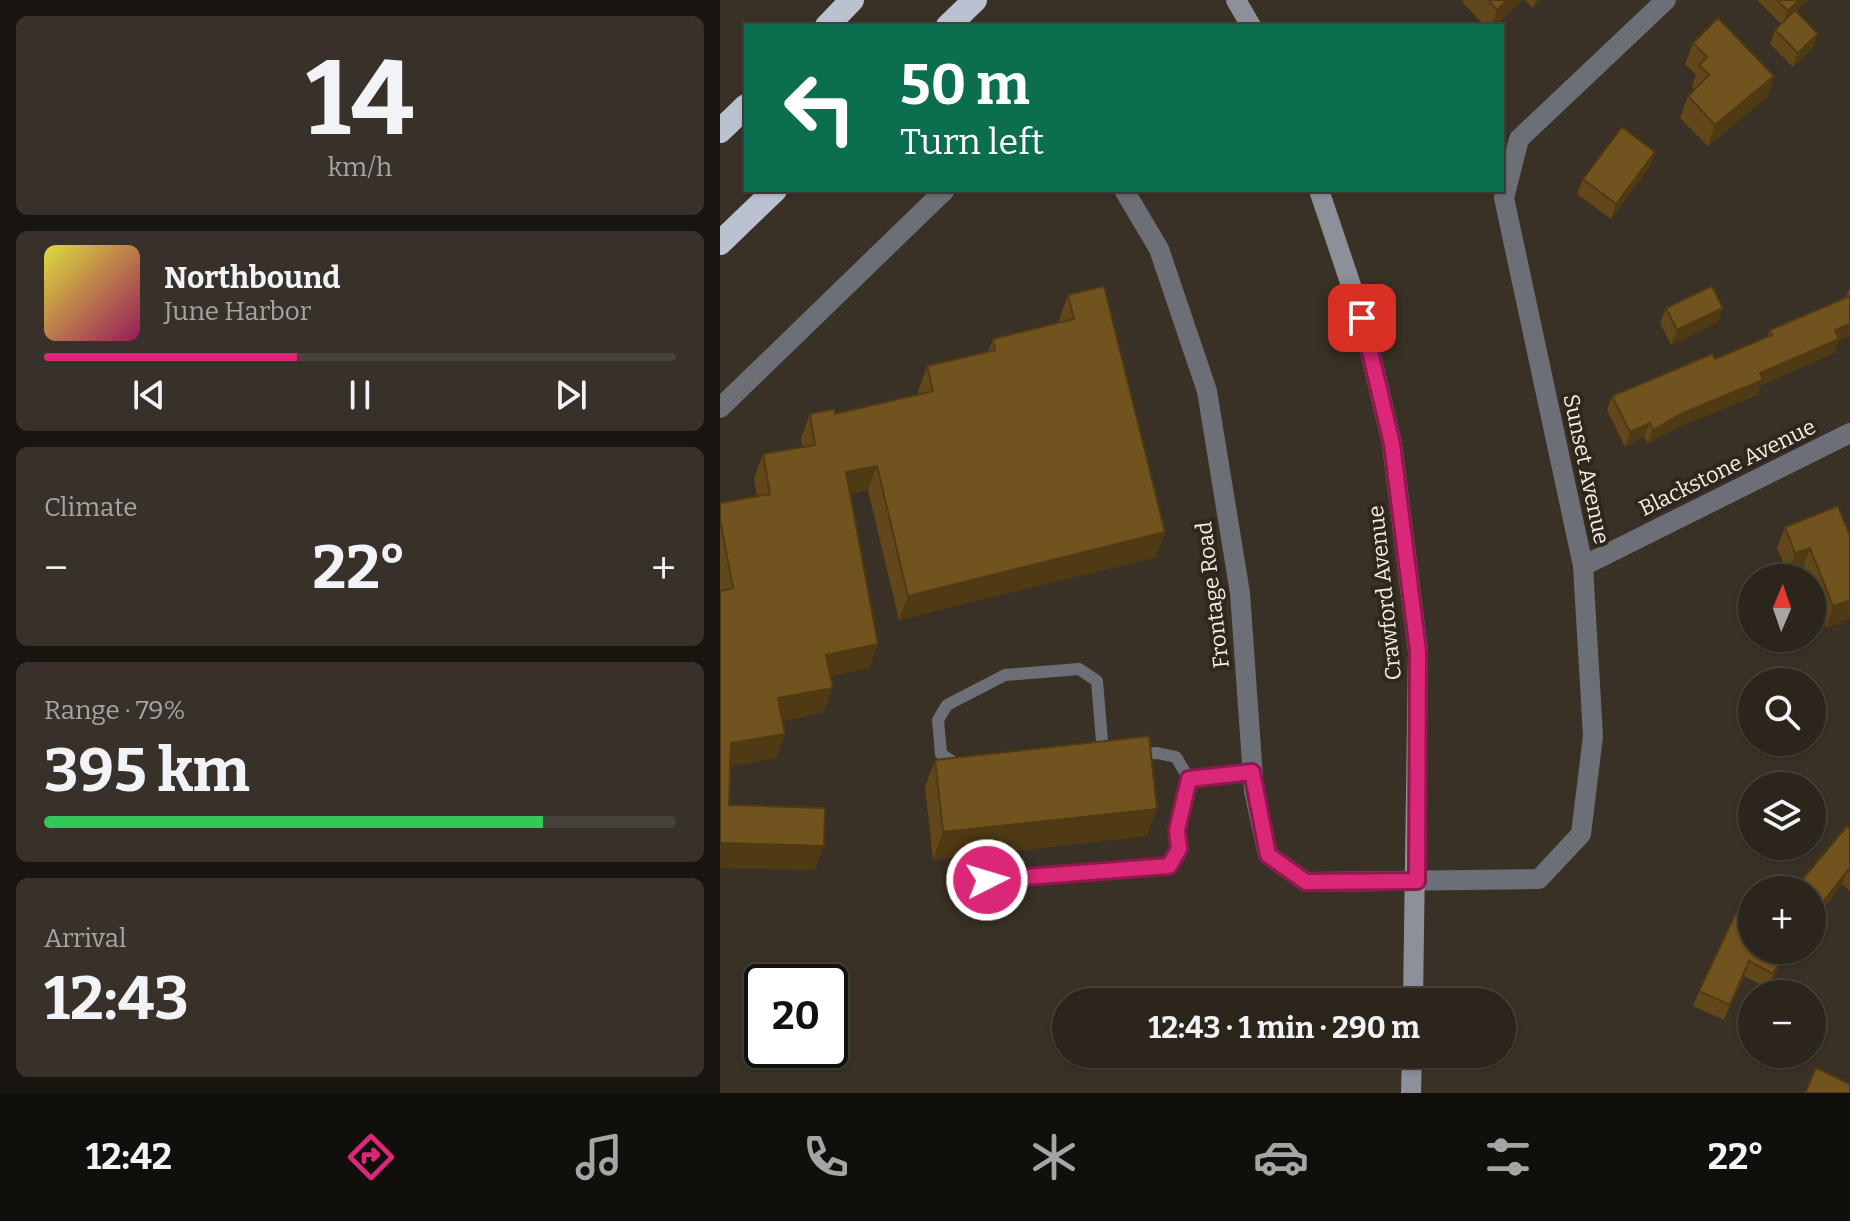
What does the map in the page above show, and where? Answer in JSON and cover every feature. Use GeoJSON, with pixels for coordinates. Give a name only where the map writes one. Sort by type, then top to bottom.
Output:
{"type":"FeatureCollection","features":[{"type":"Feature","properties":{"kind":"highway"},"geometry":{"type":"LineString","coordinates":[[829,24],[852,0]]}},
{"type":"Feature","properties":{"kind":"highway"},"geometry":{"type":"LineString","coordinates":[[950,24],[975,0]]}},
{"type":"Feature","properties":{"kind":"highway"},"geometry":{"type":"LineString","coordinates":[[720,131],[744,108]]}},
{"type":"Feature","properties":{"kind":"highway"},"geometry":{"type":"LineString","coordinates":[[720,243],[773,192]]}},
{"type":"Feature","properties":{"kind":"main road"},"geometry":{"type":"LineString","coordinates":[[1236,0],[1250,24]]}},
{"type":"Feature","properties":{"kind":"main road","name":"Crawford Avenue"},"geometry":{"type":"LineString","coordinates":[[1320,192],[1362,318],[1392,444],[1418,651],[1413,988]]}},
{"type":"Feature","properties":{"kind":"main road"},"geometry":{"type":"LineString","coordinates":[[1411,1093],[1412,1068]]}},
{"type":"Feature","properties":{"kind":"street","name":"Sunset Avenue"},"geometry":{"type":"LineString","coordinates":[[1417,881],[1539,879],[1581,834],[1593,736],[1583,566],[1504,198],[1519,139],[1666,0]]}},
{"type":"Feature","properties":{"kind":"street"},"geometry":{"type":"LineString","coordinates":[[720,408],[943,192]]}},
{"type":"Feature","properties":{"kind":"street","name":"Frontage Road"},"geometry":{"type":"LineString","coordinates":[[1125,192],[1159,249],[1207,391],[1240,593],[1252,772],[1268,855],[1306,882],[1417,881]]}},
{"type":"Feature","properties":{"kind":"street","name":"Blackstone Avenue"},"geometry":{"type":"LineString","coordinates":[[1583,566],[1850,433]]}},
{"type":"Feature","properties":{"kind":"lane"},"geometry":{"type":"LineString","coordinates":[[969,765],[954,766],[941,754],[938,720],[947,705],[1005,675],[1079,669],[1097,681],[1103,753]]}},
{"type":"Feature","properties":{"kind":"lane"},"geometry":{"type":"LineString","coordinates":[[957,883],[1169,866],[1179,849],[1177,830],[1189,779],[1176,757],[1157,753],[1088,754]]}},
{"type":"Feature","properties":{"kind":"lane"},"geometry":{"type":"LineString","coordinates":[[1189,779],[1252,772]]}},
{"type":"Feature","properties":{"kind":"building"},"geometry":{"type":"Polygon","coordinates":[[[1488,0],[1507,0],[1497,10],[1488,0]]]}},
{"type":"Feature","properties":{"kind":"building"},"geometry":{"type":"Polygon","coordinates":[[[1777,0],[1799,0],[1788,11],[1777,0]]]}},
{"type":"Feature","properties":{"kind":"building"},"geometry":{"type":"Polygon","coordinates":[[[1795,10],[1818,34],[1798,53],[1775,30],[1795,10]]]}},
{"type":"Feature","properties":{"kind":"building"},"geometry":{"type":"Polygon","coordinates":[[[1718,18],[1774,76],[1715,125],[1688,96],[1709,75],[1699,65],[1707,57],[1693,43],[1718,18]]]}},
{"type":"Feature","properties":{"kind":"building"},"geometry":{"type":"Polygon","coordinates":[[[1622,127],[1655,152],[1616,204],[1583,179],[1622,127]]]}},
{"type":"Feature","properties":{"kind":"building"},"geometry":{"type":"Polygon","coordinates":[[[1104,286],[1165,532],[908,596],[877,466],[846,472],[878,644],[826,655],[833,688],[778,698],[785,734],[731,743],[729,805],[825,808],[824,846],[720,843],[720,591],[733,588],[720,520],[720,503],[770,494],[763,454],[815,445],[810,414],[834,409],[835,414],[933,391],[927,366],[995,350],[993,339],[1074,319],[1068,295],[1104,286]]]}},
{"type":"Feature","properties":{"kind":"building"},"geometry":{"type":"Polygon","coordinates":[[[1712,286],[1723,308],[1677,330],[1666,308],[1712,286]]]}},
{"type":"Feature","properties":{"kind":"building"},"geometry":{"type":"Polygon","coordinates":[[[1850,296],[1850,324],[1835,330],[1839,339],[1760,373],[1763,380],[1683,413],[1653,430],[1650,423],[1630,432],[1612,396],[1712,354],[1715,359],[1772,335],[1770,330],[1850,296]]]}},
{"type":"Feature","properties":{"kind":"building"},"geometry":{"type":"Polygon","coordinates":[[[1838,506],[1850,536],[1850,600],[1833,606],[1826,588],[1826,564],[1816,564],[1810,548],[1795,553],[1785,527],[1838,506]]]}},
{"type":"Feature","properties":{"kind":"building"},"geometry":{"type":"Polygon","coordinates":[[[1149,736],[1157,809],[943,832],[935,760],[1149,736]]]}},
{"type":"Feature","properties":{"kind":"building"},"geometry":{"type":"Polygon","coordinates":[[[1847,826],[1850,829],[1850,872],[1848,870],[1826,898],[1826,876],[1805,876],[1819,860],[1826,860],[1826,851],[1847,826]]]}},
{"type":"Feature","properties":{"kind":"building"},"geometry":{"type":"Polygon","coordinates":[[[1736,913],[1738,964],[1748,964],[1738,980],[1730,1005],[1699,991],[1736,913]]]}},
{"type":"Feature","properties":{"kind":"building"},"geometry":{"type":"Polygon","coordinates":[[[1755,964],[1778,964],[1773,974],[1755,964]]]}},
{"type":"Feature","properties":{"kind":"building"},"geometry":{"type":"Polygon","coordinates":[[[1816,1068],[1850,1084],[1850,1093],[1805,1093],[1816,1068]]]}},
{"type":"Feature","properties":{"kind":"route"},"geometry":{"type":"LineString","coordinates":[[987,880],[1169,866],[1179,849],[1177,830],[1189,779],[1252,772],[1268,855],[1306,882],[1417,881],[1418,651],[1392,444],[1362,318]]}}]}
